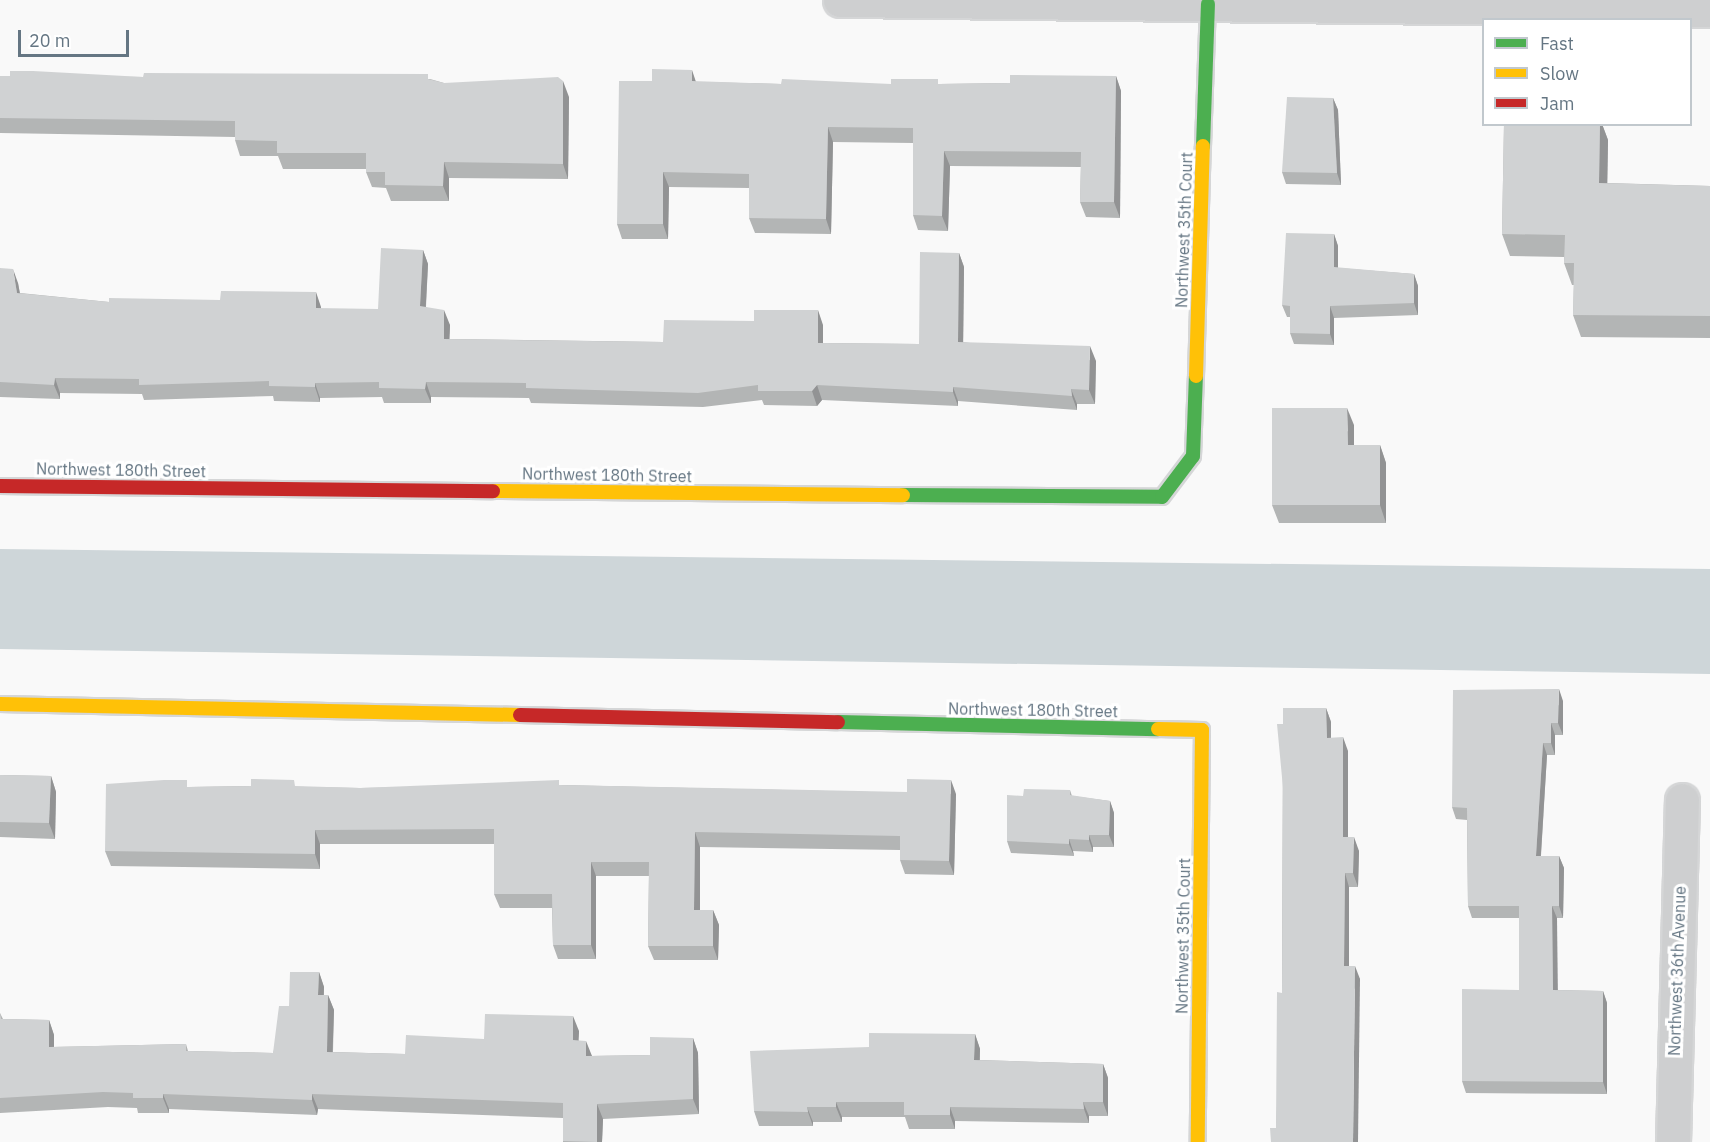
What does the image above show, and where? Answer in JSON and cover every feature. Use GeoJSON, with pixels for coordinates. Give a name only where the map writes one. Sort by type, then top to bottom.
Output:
{"type":"FeatureCollection","features":[{"type":"Feature","properties":{"kind":"street"},"geometry":{"type":"LineString","coordinates":[[840,0],[1710,9]]}},
{"type":"Feature","properties":{"kind":"street","name":"Northwest 35th Court"},"geometry":{"type":"LineString","coordinates":[[1193,456],[1208,4]]}},
{"type":"Feature","properties":{"kind":"street","name":"Northwest 180th Street"},"geometry":{"type":"LineString","coordinates":[[0,486],[1162,497],[1193,456]]}},
{"type":"Feature","properties":{"kind":"street","name":"Northwest 180th Street"},"geometry":{"type":"LineString","coordinates":[[0,704],[1202,730]]}},
{"type":"Feature","properties":{"kind":"street","name":"Northwest 35th Court"},"geometry":{"type":"LineString","coordinates":[[1198,1142],[1202,730]]}},
{"type":"Feature","properties":{"kind":"street","name":"Northwest 36th Avenue"},"geometry":{"type":"LineString","coordinates":[[1673,1142],[1682,800]]}},
{"type":"Feature","properties":{"kind":"shaded area"},"geometry":{"type":"Polygon","coordinates":[[[0,549],[1710,569],[1710,674],[0,649],[0,549]]]}},
{"type":"Feature","properties":{"kind":"building"},"geometry":{"type":"Polygon","coordinates":[[[652,69],[692,70],[692,81],[781,84],[782,79],[891,84],[891,79],[938,79],[938,84],[1010,83],[1010,75],[1116,76],[1114,202],[1080,202],[1081,152],[944,151],[942,216],[913,215],[913,128],[828,127],[826,219],[749,218],[749,174],[663,172],[663,224],[617,224],[619,81],[652,81],[652,69]]]}},
{"type":"Feature","properties":{"kind":"building"},"geometry":{"type":"Polygon","coordinates":[[[10,71],[143,77],[144,73],[428,74],[428,79],[444,83],[558,77],[563,81],[563,164],[444,162],[443,186],[385,185],[385,172],[366,172],[366,153],[277,153],[277,141],[235,140],[235,121],[0,118],[0,76],[10,76],[10,71]]]}},
{"type":"Feature","properties":{"kind":"building"},"geometry":{"type":"Polygon","coordinates":[[[1287,97],[1333,98],[1337,173],[1282,172],[1287,97]]]}},
{"type":"Feature","properties":{"kind":"building"},"geometry":{"type":"Polygon","coordinates":[[[1504,126],[1600,126],[1599,183],[1710,186],[1710,316],[1573,315],[1574,263],[1564,263],[1565,235],[1502,234],[1504,126]]]}},
{"type":"Feature","properties":{"kind":"building"},"geometry":{"type":"Polygon","coordinates":[[[1286,233],[1334,234],[1334,267],[1414,274],[1414,303],[1330,306],[1330,334],[1290,333],[1290,306],[1282,305],[1286,233]]]}},
{"type":"Feature","properties":{"kind":"building"},"geometry":{"type":"Polygon","coordinates":[[[381,248],[423,250],[420,306],[444,310],[444,339],[663,342],[664,320],[754,321],[754,310],[818,310],[818,343],[919,344],[920,252],[959,253],[958,342],[1090,346],[1089,390],[1071,389],[1072,396],[953,387],[953,392],[817,385],[812,391],[758,391],[758,385],[698,393],[526,388],[526,383],[426,382],[425,389],[379,388],[379,382],[315,383],[315,387],[269,386],[269,381],[139,385],[139,379],[55,378],[54,385],[0,382],[0,268],[13,269],[17,293],[109,302],[109,298],[220,300],[221,291],[316,292],[316,308],[378,309],[381,248]]]}},
{"type":"Feature","properties":{"kind":"building"},"geometry":{"type":"Polygon","coordinates":[[[1272,408],[1347,408],[1348,445],[1380,445],[1380,505],[1272,505],[1272,408]]]}},
{"type":"Feature","properties":{"kind":"building"},"geometry":{"type":"Polygon","coordinates":[[[1559,689],[1558,723],[1551,723],[1551,743],[1543,743],[1536,856],[1559,856],[1559,906],[1552,906],[1553,990],[1603,991],[1603,1082],[1462,1081],[1462,989],[1519,990],[1519,906],[1468,906],[1467,808],[1452,807],[1453,690],[1559,689]]]}},
{"type":"Feature","properties":{"kind":"building"},"geometry":{"type":"Polygon","coordinates":[[[1283,708],[1326,708],[1327,738],[1343,737],[1343,837],[1354,837],[1353,873],[1345,873],[1344,966],[1355,966],[1353,1142],[1271,1142],[1270,1128],[1276,1128],[1277,992],[1282,993],[1283,788],[1277,724],[1283,724],[1283,708]]]}},
{"type":"Feature","properties":{"kind":"building"},"geometry":{"type":"Polygon","coordinates":[[[0,775],[51,776],[49,823],[0,822],[0,775]]]}},
{"type":"Feature","properties":{"kind":"building"},"geometry":{"type":"Polygon","coordinates":[[[251,779],[294,780],[295,786],[360,788],[559,780],[559,785],[907,792],[907,779],[951,780],[949,861],[900,860],[900,836],[695,832],[694,910],[713,910],[713,946],[648,946],[649,862],[591,862],[591,945],[553,945],[552,894],[494,894],[494,829],[315,830],[315,854],[105,851],[106,784],[187,780],[187,787],[251,786],[251,779]]]}},
{"type":"Feature","properties":{"kind":"building"},"geometry":{"type":"Polygon","coordinates":[[[1024,789],[1070,790],[1070,795],[1110,801],[1109,835],[1089,835],[1089,840],[1069,839],[1069,844],[1007,841],[1007,795],[1023,796],[1024,789]]]}},
{"type":"Feature","properties":{"kind":"building"},"geometry":{"type":"Polygon","coordinates":[[[290,972],[319,972],[318,995],[328,995],[327,1052],[405,1054],[406,1035],[484,1039],[485,1014],[573,1016],[573,1040],[586,1041],[586,1056],[650,1055],[650,1037],[693,1038],[693,1099],[597,1104],[597,1142],[563,1141],[563,1103],[312,1094],[312,1100],[163,1094],[163,1098],[133,1098],[133,1093],[103,1092],[0,1098],[0,1013],[1,1019],[49,1020],[49,1047],[186,1044],[186,1051],[273,1053],[279,1006],[289,1006],[290,972]]]}},
{"type":"Feature","properties":{"kind":"building"},"geometry":{"type":"Polygon","coordinates":[[[869,1033],[975,1034],[974,1060],[1103,1064],[1103,1102],[1083,1102],[1084,1109],[950,1107],[950,1115],[904,1115],[904,1102],[836,1102],[836,1107],[807,1107],[808,1112],[754,1111],[750,1051],[869,1047],[869,1033]]]}},
{"type":"Feature","properties":{"kind":"traffic: fast"},"geometry":{"type":"LineString","coordinates":[[1203,146],[1208,4]]}},
{"type":"Feature","properties":{"kind":"traffic: fast"},"geometry":{"type":"LineString","coordinates":[[903,495],[1162,497],[1193,456],[1196,376]]}},
{"type":"Feature","properties":{"kind":"traffic: fast"},"geometry":{"type":"LineString","coordinates":[[838,722],[1158,729]]}},
{"type":"Feature","properties":{"kind":"traffic: slow"},"geometry":{"type":"LineString","coordinates":[[1196,376],[1203,146]]}},
{"type":"Feature","properties":{"kind":"traffic: slow"},"geometry":{"type":"LineString","coordinates":[[493,491],[903,495]]}},
{"type":"Feature","properties":{"kind":"traffic: slow"},"geometry":{"type":"LineString","coordinates":[[0,704],[520,715]]}},
{"type":"Feature","properties":{"kind":"traffic: slow"},"geometry":{"type":"LineString","coordinates":[[1158,729],[1202,730],[1198,1142]]}},
{"type":"Feature","properties":{"kind":"traffic: jam"},"geometry":{"type":"LineString","coordinates":[[0,486],[493,491]]}},
{"type":"Feature","properties":{"kind":"traffic: jam"},"geometry":{"type":"LineString","coordinates":[[520,715],[838,722]]}}]}
